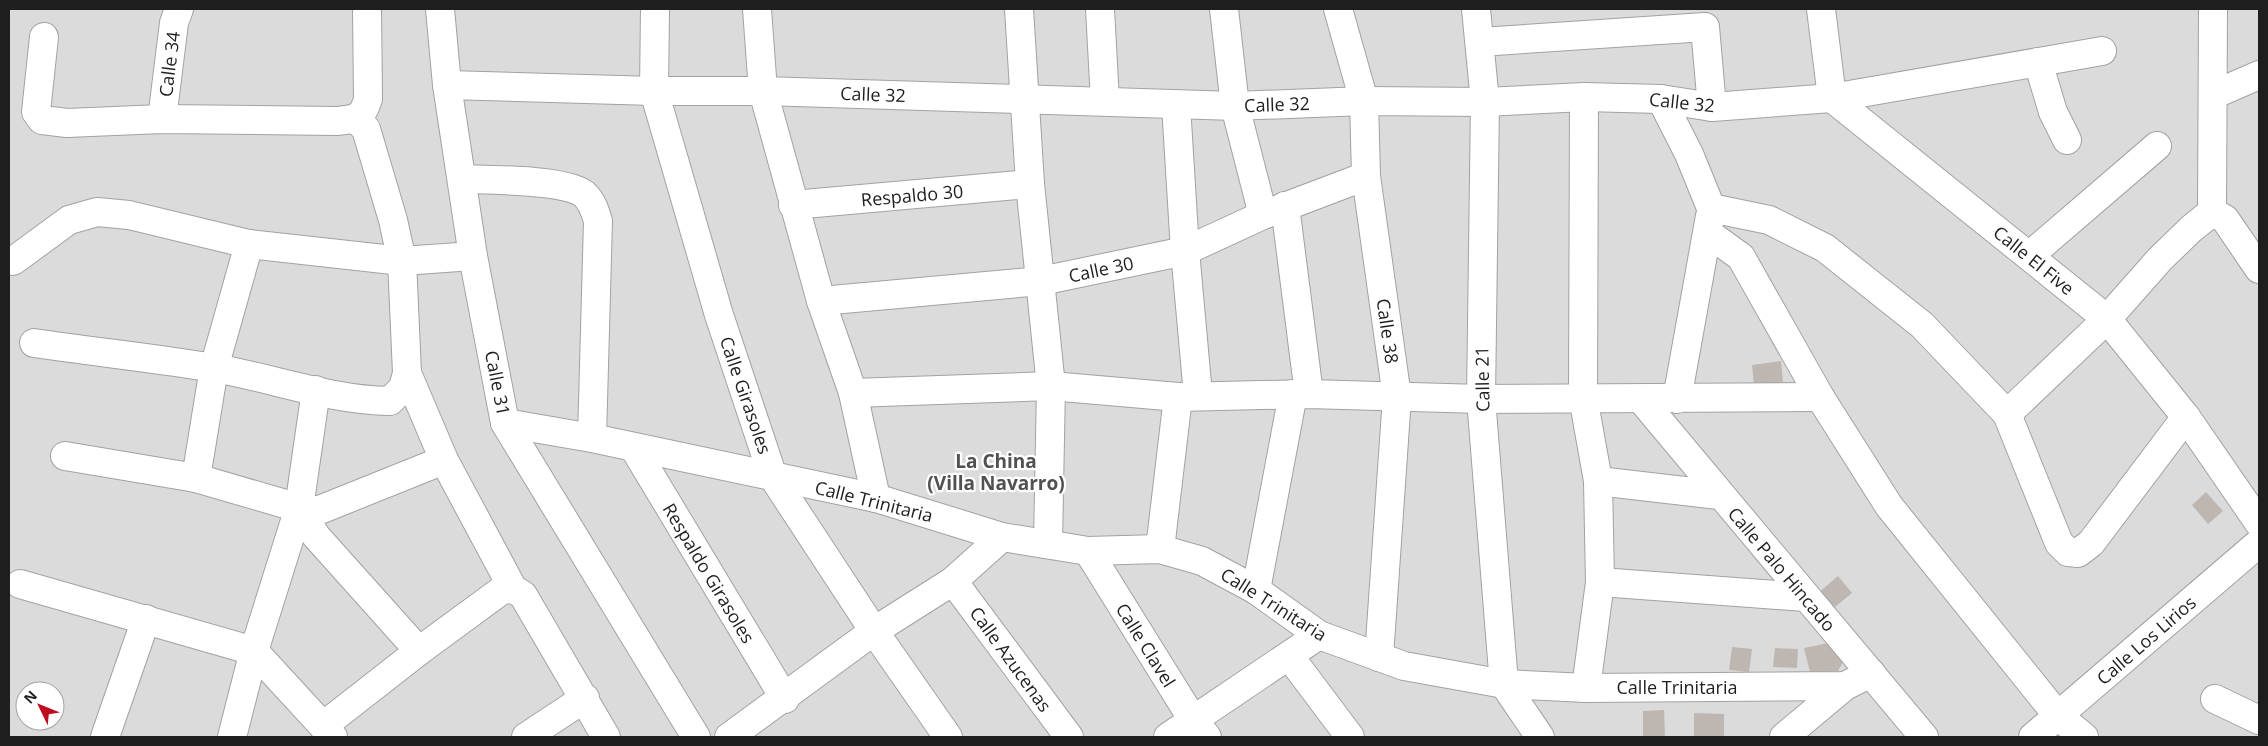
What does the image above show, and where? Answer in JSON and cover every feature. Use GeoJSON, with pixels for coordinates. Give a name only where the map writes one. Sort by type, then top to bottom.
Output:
{"type":"FeatureCollection","features":[{"type":"Feature","properties":{"kind":"street","name":"Calle 34"},"geometry":{"type":"LineString","coordinates":[[162,119],[174,23],[179,9]]}},
{"type":"Feature","properties":{"kind":"street"},"geometry":{"type":"LineString","coordinates":[[44,37],[36,112],[42,120],[67,123],[162,119],[337,121],[356,119],[364,111],[368,99],[367,9]]}},
{"type":"Feature","properties":{"kind":"street","name":"Calle 31"},"geometry":{"type":"LineString","coordinates":[[440,9],[447,85],[473,256],[505,423],[696,737]]}},
{"type":"Feature","properties":{"kind":"street","name":"Calle Girasoles"},"geometry":{"type":"LineString","coordinates":[[655,9],[654,91],[718,315],[774,477],[874,631],[948,737]]}},
{"type":"Feature","properties":{"kind":"street"},"geometry":{"type":"LineString","coordinates":[[757,9],[763,91],[793,206],[821,301],[853,393],[876,498]]}},
{"type":"Feature","properties":{"kind":"street"},"geometry":{"type":"LineString","coordinates":[[1019,9],[1030,184],[1052,386],[1048,543]]}},
{"type":"Feature","properties":{"kind":"street"},"geometry":{"type":"LineString","coordinates":[[1100,9],[1105,101]]}},
{"type":"Feature","properties":{"kind":"street"},"geometry":{"type":"LineString","coordinates":[[1224,9],[1235,106],[1274,210],[1301,394],[1256,590]]}},
{"type":"Feature","properties":{"kind":"street","name":"Calle 38"},"geometry":{"type":"LineString","coordinates":[[1338,9],[1364,101],[1366,176],[1397,397],[1379,657]]}},
{"type":"Feature","properties":{"kind":"street","name":"Calle 21"},"geometry":{"type":"LineString","coordinates":[[1476,9],[1484,102],[1481,399],[1504,684],[1540,737]]}},
{"type":"Feature","properties":{"kind":"street"},"geometry":{"type":"LineString","coordinates":[[1820,9],[1832,98]]}},
{"type":"Feature","properties":{"kind":"street"},"geometry":{"type":"LineString","coordinates":[[2007,414],[2107,320],[2160,259],[2212,212],[2213,9]]}},
{"type":"Feature","properties":{"kind":"street"},"geometry":{"type":"LineString","coordinates":[[1480,42],[1704,18],[1712,107]]}},
{"type":"Feature","properties":{"kind":"street","name":"Calle 32"},"geometry":{"type":"LineString","coordinates":[[447,85],[654,91],[763,91],[1235,106],[1364,101],[1484,102],[1584,97],[1661,99],[1712,107],[1832,98],[2102,51]]}},
{"type":"Feature","properties":{"kind":"street"},"geometry":{"type":"LineString","coordinates":[[2038,62],[2053,112],[2067,140]]}},
{"type":"Feature","properties":{"kind":"street"},"geometry":{"type":"LineString","coordinates":[[2212,95],[2259,75]]}},
{"type":"Feature","properties":{"kind":"street"},"geometry":{"type":"LineString","coordinates":[[1584,97],[1583,397],[1598,482],[1600,582],[1586,688]]}},
{"type":"Feature","properties":{"kind":"street","name":"Calle El Five"},"geometry":{"type":"LineString","coordinates":[[1832,98],[2107,320],[2186,416],[2259,523]]}},
{"type":"Feature","properties":{"kind":"street"},"geometry":{"type":"LineString","coordinates":[[1661,99],[1689,154],[1709,220],[1741,257],[1820,397],[1889,506],[2058,716],[2084,737]]}},
{"type":"Feature","properties":{"kind":"street"},"geometry":{"type":"LineString","coordinates":[[1160,549],[1188,396],[1185,251],[1176,105]]}},
{"type":"Feature","properties":{"kind":"street"},"geometry":{"type":"LineString","coordinates":[[34,344],[214,368],[370,400],[390,400],[403,388],[407,373],[402,261],[393,220],[366,129],[356,119]]}},
{"type":"Feature","properties":{"kind":"street"},"geometry":{"type":"LineString","coordinates":[[2030,256],[2157,146]]}},
{"type":"Feature","properties":{"kind":"street","name":"Calle 30"},"geometry":{"type":"LineString","coordinates":[[821,301],[1041,282],[1185,251],[1274,210],[1366,176]]}},
{"type":"Feature","properties":{"kind":"street"},"geometry":{"type":"LineString","coordinates":[[462,179],[553,184],[583,194],[594,207],[598,221],[592,438]]}},
{"type":"Feature","properties":{"kind":"street","name":"Respaldo 30"},"geometry":{"type":"LineString","coordinates":[[793,206],[1030,184]]}},
{"type":"Feature","properties":{"kind":"street"},"geometry":{"type":"LineString","coordinates":[[13,261],[69,220],[97,212],[129,215],[250,244],[402,261],[473,256]]}},
{"type":"Feature","properties":{"kind":"street"},"geometry":{"type":"LineString","coordinates":[[2212,212],[2224,219],[2259,268]]}},
{"type":"Feature","properties":{"kind":"street"},"geometry":{"type":"LineString","coordinates":[[1677,399],[1709,220]]}},
{"type":"Feature","properties":{"kind":"street"},"geometry":{"type":"LineString","coordinates":[[1709,220],[1769,220],[1825,248],[1922,325],[2007,414],[2059,543],[2068,552],[2078,553],[2091,542],[2186,416]]}},
{"type":"Feature","properties":{"kind":"street"},"geometry":{"type":"LineString","coordinates":[[196,478],[214,368],[250,244]]}},
{"type":"Feature","properties":{"kind":"street"},"geometry":{"type":"LineString","coordinates":[[407,373],[444,460],[513,589],[523,595],[585,698],[606,737]]}},
{"type":"Feature","properties":{"kind":"street"},"geometry":{"type":"LineString","coordinates":[[853,393],[1052,386],[1188,396],[1301,394],[1481,399],[1820,397]]}},
{"type":"Feature","properties":{"kind":"street"},"geometry":{"type":"LineString","coordinates":[[232,737],[254,651],[299,508],[316,390]]}},
{"type":"Feature","properties":{"kind":"street","name":"Calle Palo Hincado"},"geometry":{"type":"LineString","coordinates":[[1640,399],[1924,737]]}},
{"type":"Feature","properties":{"kind":"street","name":"Calle Trinitaria"},"geometry":{"type":"LineString","coordinates":[[505,423],[592,438],[876,498],[1002,537],[1088,551],[1160,549],[1202,561],[1256,590],[1319,635],[1404,666],[1504,684],[1586,688],[1845,686],[1871,673]]}},
{"type":"Feature","properties":{"kind":"street","name":"Respaldo Girasoles"},"geometry":{"type":"LineString","coordinates":[[634,448],[785,698]]}},
{"type":"Feature","properties":{"kind":"street"},"geometry":{"type":"LineString","coordinates":[[65,456],[196,478],[312,511],[322,509],[444,460]]}},
{"type":"Feature","properties":{"kind":"street"},"geometry":{"type":"LineString","coordinates":[[1598,482],[1719,495]]}},
{"type":"Feature","properties":{"kind":"street"},"geometry":{"type":"LineString","coordinates":[[299,508],[316,536],[418,651]]}},
{"type":"Feature","properties":{"kind":"street"},"geometry":{"type":"LineString","coordinates":[[729,737],[785,698],[874,631],[953,581],[1002,537]]}},
{"type":"Feature","properties":{"kind":"street","name":"Calle Los Lirios"},"geometry":{"type":"LineString","coordinates":[[2033,737],[2259,543]]}},
{"type":"Feature","properties":{"kind":"street","name":"Calle Clavel"},"geometry":{"type":"LineString","coordinates":[[1088,551],[1200,729]]}},
{"type":"Feature","properties":{"kind":"street","name":"Calle Azucenas"},"geometry":{"type":"LineString","coordinates":[[953,581],[1069,737]]}},
{"type":"Feature","properties":{"kind":"street"},"geometry":{"type":"LineString","coordinates":[[1600,582],[1805,597]]}},
{"type":"Feature","properties":{"kind":"street"},"geometry":{"type":"LineString","coordinates":[[20,584],[254,651],[328,732],[418,651],[502,590],[513,589]]}},
{"type":"Feature","properties":{"kind":"street"},"geometry":{"type":"LineString","coordinates":[[106,737],[146,619]]}},
{"type":"Feature","properties":{"kind":"street"},"geometry":{"type":"LineString","coordinates":[[1168,737],[1200,729],[1319,635]]}},
{"type":"Feature","properties":{"kind":"street"},"geometry":{"type":"LineString","coordinates":[[1290,657],[1350,737]]}},
{"type":"Feature","properties":{"kind":"street"},"geometry":{"type":"LineString","coordinates":[[1784,737],[1845,686]]}},
{"type":"Feature","properties":{"kind":"street"},"geometry":{"type":"LineString","coordinates":[[526,737],[585,698]]}},
{"type":"Feature","properties":{"kind":"street"},"geometry":{"type":"LineString","coordinates":[[2215,699],[2259,720]]}},
{"type":"Feature","properties":{"kind":"shaded area"},"geometry":{"type":"Polygon","coordinates":[[[9,9],[2259,9],[2259,737],[9,737],[9,9]]]}},
{"type":"Feature","properties":{"kind":"building"},"geometry":{"type":"Polygon","coordinates":[[[1781,361],[1783,382],[1754,386],[1752,365],[1781,361]]]}},
{"type":"Feature","properties":{"kind":"building"},"geometry":{"type":"Polygon","coordinates":[[[2206,492],[2223,511],[2208,524],[2192,505],[2206,492]]]}},
{"type":"Feature","properties":{"kind":"building"},"geometry":{"type":"Polygon","coordinates":[[[1838,576],[1852,593],[1830,611],[1817,594],[1838,576]]]}},
{"type":"Feature","properties":{"kind":"building"},"geometry":{"type":"Polygon","coordinates":[[[1833,642],[1844,660],[1838,671],[1810,672],[1804,648],[1833,642]]]}},
{"type":"Feature","properties":{"kind":"building"},"geometry":{"type":"Polygon","coordinates":[[[1732,647],[1752,649],[1749,672],[1729,670],[1732,647]]]}},
{"type":"Feature","properties":{"kind":"building"},"geometry":{"type":"Polygon","coordinates":[[[1775,648],[1798,649],[1797,668],[1773,667],[1775,648]]]}},
{"type":"Feature","properties":{"kind":"building"},"geometry":{"type":"Polygon","coordinates":[[[1664,710],[1665,737],[1643,737],[1643,711],[1664,710]]]}},
{"type":"Feature","properties":{"kind":"building"},"geometry":{"type":"Polygon","coordinates":[[[1694,713],[1724,714],[1724,737],[1694,737],[1694,713]]]}},
{"type":"Feature","properties":{"kind":"district","name":"La China (Villa Navarro)"},"geometry":{"type":"Point","coordinates":[996,472]}}]}
